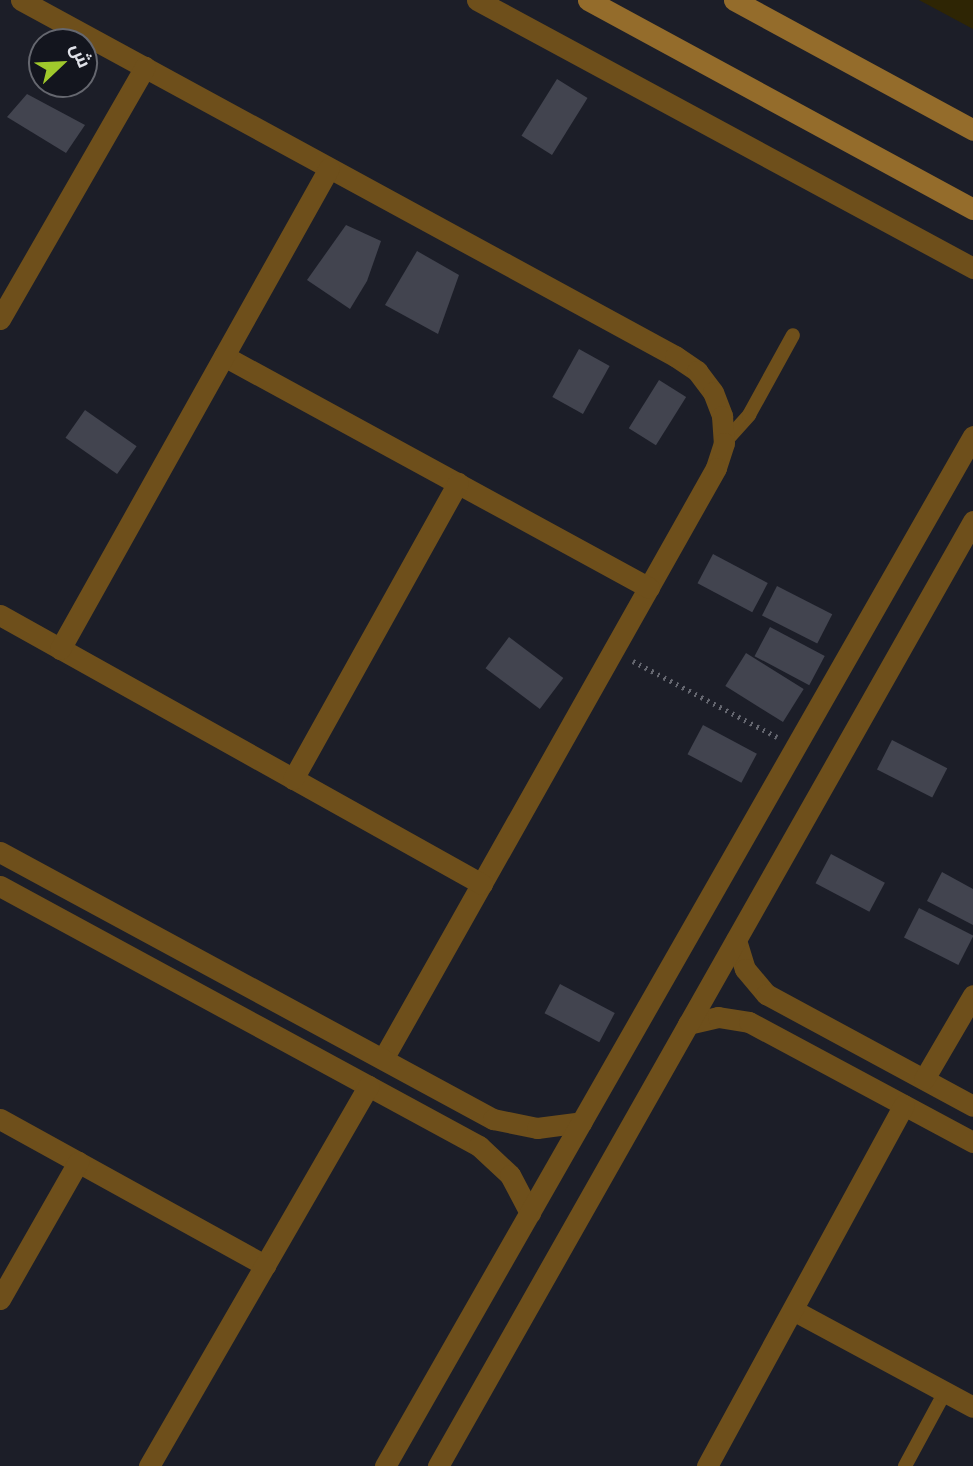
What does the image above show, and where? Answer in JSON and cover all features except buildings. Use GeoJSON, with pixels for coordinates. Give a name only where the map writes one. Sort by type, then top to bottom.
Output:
{"type":"FeatureCollection","features":[{"type":"Feature","properties":{"kind":"street"},"geometry":{"type":"LineString","coordinates":[[21,0],[697,371],[713,392],[722,416],[724,443],[716,468],[383,1059]]}},
{"type":"Feature","properties":{"kind":"street"},"geometry":{"type":"LineString","coordinates":[[477,0],[973,268]]}},
{"type":"Feature","properties":{"kind":"street"},"geometry":{"type":"LineString","coordinates":[[589,0],[973,209]]}},
{"type":"Feature","properties":{"kind":"street"},"geometry":{"type":"LineString","coordinates":[[734,0],[973,130]]}},
{"type":"Feature","properties":{"kind":"street"},"geometry":{"type":"LineString","coordinates":[[0,319],[145,67]]}},
{"type":"Feature","properties":{"kind":"street"},"geometry":{"type":"LineString","coordinates":[[60,649],[329,168]]}},
{"type":"Feature","properties":{"kind":"street"},"geometry":{"type":"LineString","coordinates":[[224,355],[649,588]]}},
{"type":"Feature","properties":{"kind":"street"},"geometry":{"type":"LineString","coordinates":[[385,1466],[973,436]]}},
{"type":"Feature","properties":{"kind":"street"},"geometry":{"type":"LineString","coordinates":[[293,779],[458,484]]}},
{"type":"Feature","properties":{"kind":"street"},"geometry":{"type":"LineString","coordinates":[[438,1466],[973,521]]}},
{"type":"Feature","properties":{"kind":"street"},"geometry":{"type":"LineString","coordinates":[[0,615],[482,884]]}},
{"type":"Feature","properties":{"kind":"street"},"geometry":{"type":"LineString","coordinates":[[0,852],[493,1119],[537,1128],[582,1122]]}},
{"type":"Feature","properties":{"kind":"street"},"geometry":{"type":"LineString","coordinates":[[0,886],[368,1086],[496,1159],[522,1193],[530,1213]]}},
{"type":"Feature","properties":{"kind":"street"},"geometry":{"type":"LineString","coordinates":[[736,940],[745,969],[766,994],[973,1106]]}},
{"type":"Feature","properties":{"kind":"street"},"geometry":{"type":"LineString","coordinates":[[923,1079],[973,995]]}},
{"type":"Feature","properties":{"kind":"street"},"geometry":{"type":"LineString","coordinates":[[688,1024],[718,1017],[749,1022],[973,1142]]}},
{"type":"Feature","properties":{"kind":"street"},"geometry":{"type":"LineString","coordinates":[[149,1466],[368,1086]]}},
{"type":"Feature","properties":{"kind":"street"},"geometry":{"type":"LineString","coordinates":[[708,1466],[904,1105]]}},
{"type":"Feature","properties":{"kind":"street"},"geometry":{"type":"LineString","coordinates":[[0,1119],[265,1265]]}},
{"type":"Feature","properties":{"kind":"street"},"geometry":{"type":"LineString","coordinates":[[0,1299],[78,1162]]}},
{"type":"Feature","properties":{"kind":"street"},"geometry":{"type":"LineString","coordinates":[[793,1310],[973,1408]]}},
{"type":"Feature","properties":{"kind":"lane"},"geometry":{"type":"LineString","coordinates":[[724,443],[748,415],[793,335]]}},
{"type":"Feature","properties":{"kind":"lane"},"geometry":{"type":"LineString","coordinates":[[905,1466],[945,1392]]}},
{"type":"Feature","properties":{"kind":"path"},"geometry":{"type":"LineString","coordinates":[[613,651],[796,747]]}},
{"type":"Feature","properties":{"kind":"sand"},"geometry":{"type":"Polygon","coordinates":[[[919,0],[973,0],[973,29],[919,0]]]}}]}
